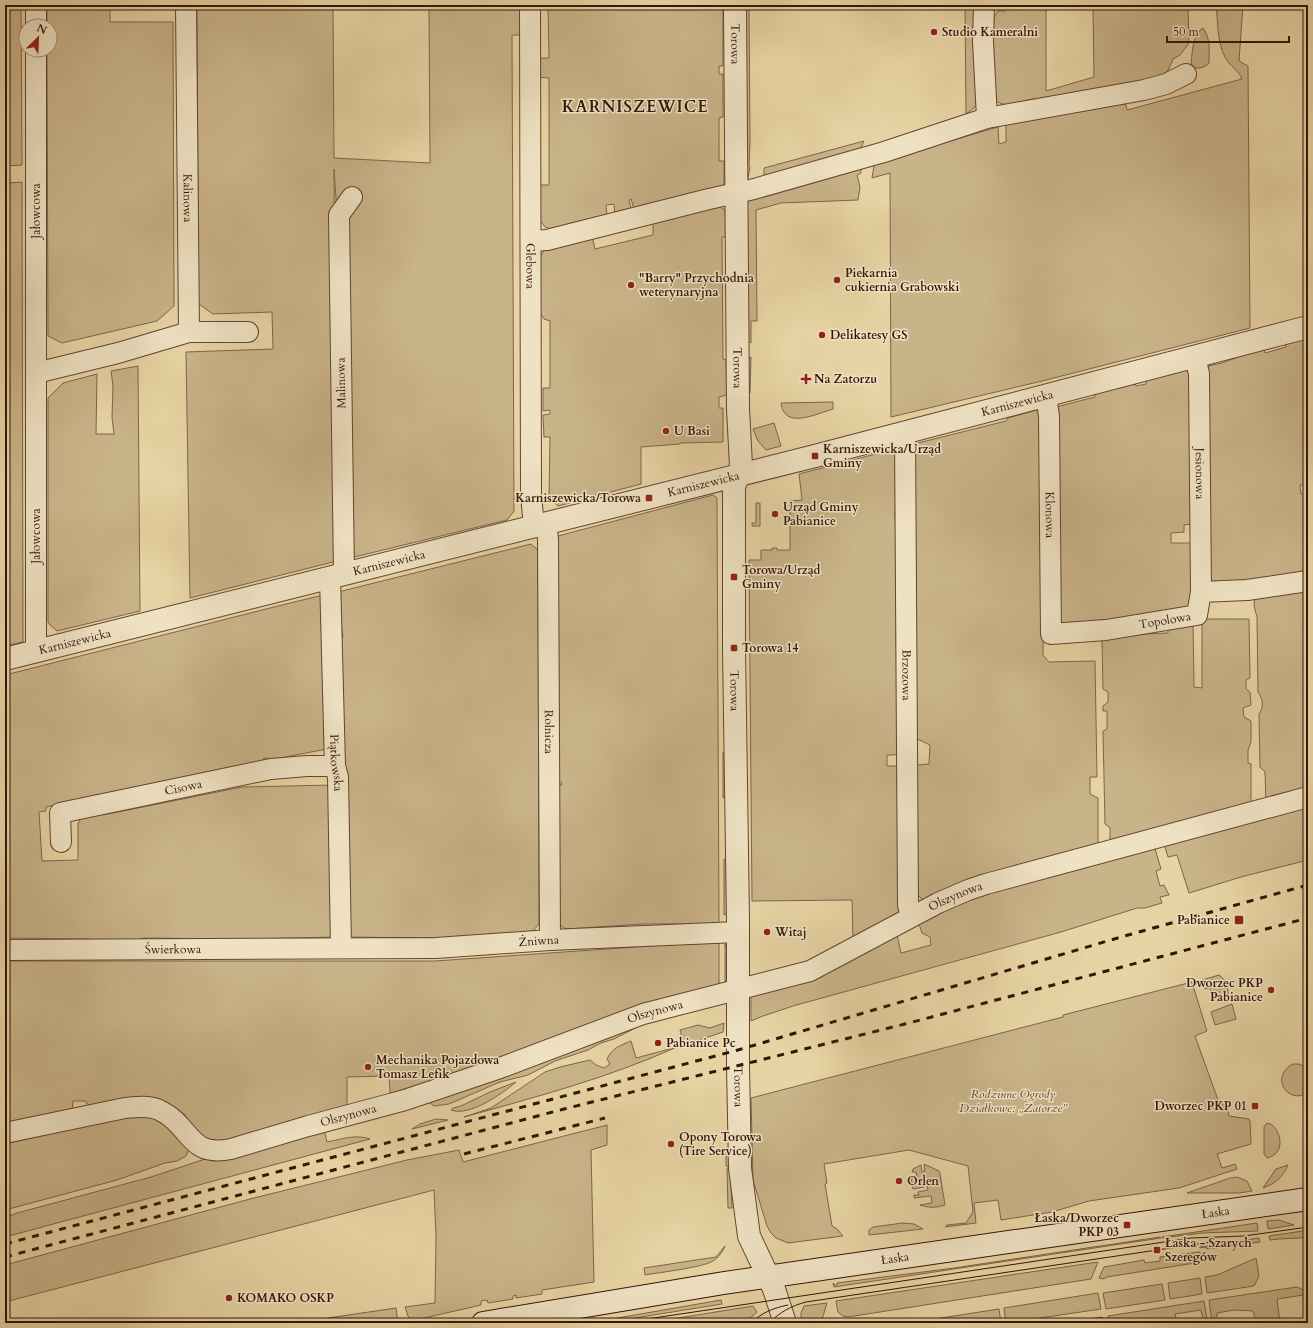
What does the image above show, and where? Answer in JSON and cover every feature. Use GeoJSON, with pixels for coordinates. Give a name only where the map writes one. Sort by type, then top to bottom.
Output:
{"type":"FeatureCollection","features":[{"type":"Feature","properties":{"kind":"street"},"geometry":{"type":"LineString","coordinates":[[36,5],[36,18]]}},
{"type":"Feature","properties":{"kind":"street","name":"Kalinowa"},"geometry":{"type":"LineString","coordinates":[[186,5],[189,332]]}},
{"type":"Feature","properties":{"kind":"street","name":"Glebowa"},"geometry":{"type":"LineString","coordinates":[[530,5],[531,495],[540,525]]}},
{"type":"Feature","properties":{"kind":"street","name":"Torowa"},"geometry":{"type":"LineString","coordinates":[[735,5],[738,409],[741,458],[739,475],[734,486],[734,549],[738,1094],[741,1180],[749,1236],[769,1277],[778,1299],[785,1323]]}},
{"type":"Feature","properties":{"kind":"street"},"geometry":{"type":"LineString","coordinates":[[984,5],[983,41],[987,118]]}},
{"type":"Feature","properties":{"kind":"street","name":"Jałowcowa"},"geometry":{"type":"LineString","coordinates":[[36,58],[36,651]]}},
{"type":"Feature","properties":{"kind":"street"},"geometry":{"type":"LineString","coordinates":[[531,242],[547,240],[754,189],[884,152],[987,118],[1144,90],[1166,84],[1186,74]]}},
{"type":"Feature","properties":{"kind":"street","name":"Malinowa"},"geometry":{"type":"LineString","coordinates":[[337,576],[339,214],[352,197]]}},
{"type":"Feature","properties":{"kind":"street","name":"Karniszewicka"},"geometry":{"type":"LineString","coordinates":[[5,659],[905,433],[1308,327]]}},
{"type":"Feature","properties":{"kind":"street"},"geometry":{"type":"LineString","coordinates":[[36,373],[118,353],[189,332],[248,332]]}},
{"type":"Feature","properties":{"kind":"street","name":"Jesionowa"},"geometry":{"type":"LineString","coordinates":[[1196,356],[1199,374],[1201,592]]}},
{"type":"Feature","properties":{"kind":"street","name":"Klonowa"},"geometry":{"type":"LineString","coordinates":[[1046,396],[1049,416],[1051,634]]}},
{"type":"Feature","properties":{"kind":"street","name":"Brzozowa"},"geometry":{"type":"LineString","coordinates":[[905,433],[908,905],[911,917]]}},
{"type":"Feature","properties":{"kind":"street","name":"Rolnicza"},"geometry":{"type":"LineString","coordinates":[[540,525],[548,546],[550,940]]}},
{"type":"Feature","properties":{"kind":"street","name":"Piątkowska"},"geometry":{"type":"LineString","coordinates":[[337,576],[335,766],[338,777],[341,948]]}},
{"type":"Feature","properties":{"kind":"street"},"geometry":{"type":"LineString","coordinates":[[1201,592],[1247,590],[1308,581]]}},
{"type":"Feature","properties":{"kind":"street","name":"Topolowa"},"geometry":{"type":"LineString","coordinates":[[1051,634],[1106,630],[1197,615],[1201,592]]}},
{"type":"Feature","properties":{"kind":"street","name":"Cisowa"},"geometry":{"type":"LineString","coordinates":[[61,842],[60,813],[271,769],[307,766],[335,766]]}},
{"type":"Feature","properties":{"kind":"street","name":"Olszynowa"},"geometry":{"type":"LineString","coordinates":[[5,1133],[125,1108],[145,1107],[158,1110],[171,1118],[189,1135],[196,1145],[210,1151],[220,1151],[405,1100],[500,1068],[643,1014],[810,971],[911,917],[950,898],[986,884],[1308,797]]}},
{"type":"Feature","properties":{"kind":"street","name":"Żniwna"},"geometry":{"type":"LineString","coordinates":[[341,948],[436,948],[550,940],[738,932]]}},
{"type":"Feature","properties":{"kind":"street","name":"Świerkowa"},"geometry":{"type":"LineString","coordinates":[[5,950],[341,948]]}},
{"type":"Feature","properties":{"kind":"street","name":"Łaska"},"geometry":{"type":"LineString","coordinates":[[484,1323],[769,1277],[1308,1199]]}},
{"type":"Feature","properties":{"kind":"green space"},"geometry":{"type":"Polygon","coordinates":[[[5,5],[21,5],[21,18],[18,18],[18,58],[21,58],[22,165],[6,166],[8,183],[22,182],[23,642],[5,646],[5,5]]]}},
{"type":"Feature","properties":{"kind":"green space"},"geometry":{"type":"Polygon","coordinates":[[[47,5],[110,5],[110,22],[173,22],[174,306],[157,321],[62,343],[48,336],[47,58],[58,58],[58,18],[47,18],[47,5]]]}},
{"type":"Feature","properties":{"kind":"green space"},"geometry":{"type":"Polygon","coordinates":[[[197,5],[333,5],[334,158],[430,163],[429,5],[522,5],[522,35],[512,35],[514,511],[507,520],[350,558],[345,333],[334,169],[337,561],[190,598],[186,352],[273,349],[272,312],[213,314],[196,302],[198,227],[197,5]]]}},
{"type":"Feature","properties":{"kind":"green space"},"geometry":{"type":"Polygon","coordinates":[[[548,5],[723,5],[723,66],[719,66],[719,74],[723,74],[723,117],[719,118],[719,161],[724,161],[723,186],[635,212],[631,199],[629,200],[632,212],[615,216],[614,204],[606,205],[607,218],[554,230],[545,227],[540,220],[538,185],[549,185],[549,78],[537,77],[537,58],[549,58],[548,5]]]}},
{"type":"Feature","properties":{"kind":"green space"},"geometry":{"type":"Polygon","coordinates":[[[743,5],[749,5],[750,167],[748,178],[746,176],[743,5]]]}},
{"type":"Feature","properties":{"kind":"green space"},"geometry":{"type":"Polygon","coordinates":[[[965,5],[978,5],[978,102],[974,108],[966,114],[965,5]]]}},
{"type":"Feature","properties":{"kind":"green space"},"geometry":{"type":"Polygon","coordinates":[[[1005,5],[1046,5],[1046,91],[1094,77],[1093,5],[1188,5],[1189,43],[1180,55],[1173,59],[1165,77],[1043,101],[1030,99],[1006,105],[994,99],[992,47],[994,17],[998,11],[1005,11],[1005,5]]]}},
{"type":"Feature","properties":{"kind":"green space"},"geometry":{"type":"Polygon","coordinates":[[[1216,5],[1243,5],[1239,61],[1248,66],[1250,328],[1042,381],[891,417],[890,173],[872,178],[874,166],[877,163],[905,156],[933,146],[998,127],[999,144],[1006,142],[1006,122],[1122,103],[1126,105],[1127,110],[1242,79],[1239,73],[1229,63],[1222,51],[1219,39],[1216,5]]]}},
{"type":"Feature","properties":{"kind":"green space"},"geometry":{"type":"Polygon","coordinates":[[[1203,28],[1206,32],[1208,41],[1209,63],[1203,67],[1196,68],[1191,66],[1193,46],[1199,31],[1203,28]]]}},
{"type":"Feature","properties":{"kind":"green space"},"geometry":{"type":"Polygon","coordinates":[[[864,141],[858,154],[764,176],[764,168],[864,141]]]}},
{"type":"Feature","properties":{"kind":"green space"},"geometry":{"type":"Polygon","coordinates":[[[861,166],[861,173],[857,175],[860,187],[858,200],[781,203],[756,210],[757,321],[751,321],[751,343],[747,340],[745,206],[751,198],[861,166]]]}},
{"type":"Feature","properties":{"kind":"green space"},"geometry":{"type":"Polygon","coordinates":[[[718,206],[725,210],[726,237],[722,237],[723,359],[726,360],[727,395],[719,397],[719,408],[723,408],[723,442],[680,443],[641,447],[641,484],[558,506],[549,498],[550,437],[544,437],[543,415],[550,414],[550,410],[543,411],[543,388],[550,388],[550,321],[544,319],[538,310],[538,260],[548,247],[592,236],[595,249],[653,235],[653,225],[655,221],[718,206]]]}},
{"type":"Feature","properties":{"kind":"green space"},"geometry":{"type":"Polygon","coordinates":[[[1308,335],[1308,485],[1300,485],[1301,494],[1308,494],[1308,570],[1301,571],[1301,577],[1214,586],[1208,579],[1208,366],[1222,363],[1241,356],[1249,350],[1263,346],[1265,353],[1286,347],[1285,341],[1308,335]]]}},
{"type":"Feature","properties":{"kind":"green space"},"geometry":{"type":"Polygon","coordinates":[[[751,357],[750,393],[745,393],[748,358],[751,357]]]}},
{"type":"Feature","properties":{"kind":"green space"},"geometry":{"type":"Polygon","coordinates":[[[138,366],[140,611],[57,631],[48,623],[48,398],[63,383],[97,374],[96,434],[114,434],[112,417],[113,386],[111,371],[138,366]]]}},
{"type":"Feature","properties":{"kind":"green space"},"geometry":{"type":"Polygon","coordinates":[[[1187,369],[1191,373],[1191,524],[1184,525],[1184,532],[1171,533],[1171,543],[1191,543],[1193,607],[1112,620],[1099,620],[1058,629],[1056,407],[1095,397],[1094,391],[1135,383],[1136,386],[1146,384],[1147,380],[1187,369]]]}},
{"type":"Feature","properties":{"kind":"green space"},"geometry":{"type":"Polygon","coordinates":[[[833,402],[833,409],[802,418],[788,416],[783,411],[781,403],[833,402]]]}},
{"type":"Feature","properties":{"kind":"green space"},"geometry":{"type":"Polygon","coordinates":[[[1037,410],[1040,411],[1044,488],[1043,655],[1049,662],[1095,661],[1097,777],[1090,777],[1090,794],[1098,798],[1098,843],[1094,849],[918,904],[922,899],[914,891],[912,767],[929,764],[930,745],[913,737],[914,444],[1006,421],[1008,418],[1037,410]]]}},
{"type":"Feature","properties":{"kind":"green space"},"geometry":{"type":"Polygon","coordinates":[[[774,423],[781,446],[766,450],[758,441],[753,429],[774,423]]]}},
{"type":"Feature","properties":{"kind":"green space"},"geometry":{"type":"Polygon","coordinates":[[[895,449],[898,452],[895,513],[900,630],[896,633],[896,638],[901,748],[895,755],[887,755],[887,766],[901,766],[905,893],[899,911],[895,915],[853,941],[852,900],[752,901],[749,560],[761,560],[761,550],[772,550],[772,548],[777,548],[777,550],[790,550],[790,501],[802,500],[799,474],[895,449]]]}},
{"type":"Feature","properties":{"kind":"green space"},"geometry":{"type":"Polygon","coordinates":[[[713,495],[717,498],[719,924],[643,924],[566,929],[558,924],[559,785],[562,785],[561,782],[559,782],[558,536],[713,495]]]}},
{"type":"Feature","properties":{"kind":"green space"},"geometry":{"type":"Polygon","coordinates":[[[756,503],[760,503],[760,526],[752,526],[752,523],[756,523],[756,503]]]}},
{"type":"Feature","properties":{"kind":"green space"},"geometry":{"type":"Polygon","coordinates":[[[531,544],[538,550],[539,924],[532,932],[436,938],[345,937],[340,640],[343,638],[342,629],[339,627],[338,592],[531,544]]]}},
{"type":"Feature","properties":{"kind":"green space"},"geometry":{"type":"Polygon","coordinates":[[[1308,584],[1308,793],[1266,804],[1265,772],[1260,767],[1259,714],[1262,709],[1262,703],[1258,692],[1257,617],[1254,606],[1255,595],[1308,584]]]}},
{"type":"Feature","properties":{"kind":"green space"},"geometry":{"type":"Polygon","coordinates":[[[323,595],[327,749],[275,759],[264,758],[262,762],[46,807],[46,811],[39,812],[42,861],[78,860],[78,824],[81,817],[100,813],[103,815],[242,787],[334,785],[336,937],[243,939],[143,938],[89,957],[89,939],[5,938],[5,675],[323,595]]]}},
{"type":"Feature","properties":{"kind":"green space"},"geometry":{"type":"Polygon","coordinates":[[[1202,619],[1249,619],[1250,678],[1246,680],[1246,689],[1250,692],[1251,705],[1243,708],[1244,717],[1251,721],[1251,742],[1248,750],[1248,763],[1251,764],[1251,807],[1110,846],[1110,828],[1105,824],[1103,731],[1107,729],[1107,711],[1103,711],[1103,706],[1108,702],[1108,692],[1103,689],[1102,641],[1106,636],[1168,633],[1168,625],[1193,623],[1194,687],[1202,688],[1202,619]]]}},
{"type":"Feature","properties":{"kind":"green space"},"geometry":{"type":"Polygon","coordinates":[[[723,752],[727,754],[727,795],[723,798],[723,752]]]}},
{"type":"Feature","properties":{"kind":"green space"},"geometry":{"type":"Polygon","coordinates":[[[1308,804],[1308,860],[1241,877],[1189,893],[1177,855],[1168,857],[1163,840],[1308,804]]]}},
{"type":"Feature","properties":{"kind":"green space"},"geometry":{"type":"Polygon","coordinates":[[[1153,842],[1161,869],[1156,871],[1160,886],[1164,885],[1169,895],[1160,897],[1162,903],[1145,908],[1137,908],[1061,932],[793,1006],[751,1021],[751,996],[896,930],[901,953],[931,945],[930,937],[922,933],[919,924],[958,900],[1089,867],[1093,859],[1153,842]]]}},
{"type":"Feature","properties":{"kind":"green space"},"geometry":{"type":"Polygon","coordinates":[[[724,859],[728,862],[728,913],[724,915],[724,859]]]}},
{"type":"Feature","properties":{"kind":"green space"},"geometry":{"type":"Polygon","coordinates":[[[693,943],[719,943],[719,986],[477,1068],[390,1093],[389,1076],[347,1077],[347,1105],[220,1146],[203,1142],[184,1114],[167,1104],[92,1106],[87,1104],[86,1101],[73,1101],[72,1112],[5,1124],[5,961],[435,961],[693,943]]]}},
{"type":"Feature","properties":{"kind":"green space"},"geometry":{"type":"Polygon","coordinates":[[[725,944],[728,952],[729,963],[727,979],[725,982],[725,944]]]}},
{"type":"Feature","properties":{"kind":"green space"},"geometry":{"type":"Polygon","coordinates":[[[1219,975],[1225,982],[1229,997],[1213,1002],[1210,988],[1205,989],[1202,980],[1219,975]]]}},
{"type":"Feature","properties":{"kind":"green space","name":"Rodzinne Ogrody Działkowe: „Zatorze”"},"geometry":{"type":"Polygon","coordinates":[[[1192,982],[1207,1031],[1195,1036],[1218,1100],[1228,1109],[1229,1116],[1249,1119],[1250,1121],[1251,1144],[1217,1154],[1222,1168],[1235,1164],[1237,1169],[1179,1188],[1089,1201],[1052,1212],[1001,1220],[998,1200],[974,1203],[976,1223],[945,1227],[947,1225],[966,1223],[973,1212],[968,1166],[909,1150],[824,1164],[827,1183],[825,1184],[832,1226],[843,1236],[788,1243],[776,1238],[771,1233],[767,1226],[753,1180],[751,1098],[1192,982]]]}},
{"type":"Feature","properties":{"kind":"green space"},"geometry":{"type":"Polygon","coordinates":[[[1232,1004],[1236,1019],[1215,1025],[1211,1012],[1232,1004]]]}},
{"type":"Feature","properties":{"kind":"green space"},"geometry":{"type":"Polygon","coordinates":[[[724,1023],[723,1032],[684,1045],[680,1030],[698,1025],[710,1028],[724,1023]]]}},
{"type":"Feature","properties":{"kind":"green space"},"geometry":{"type":"Polygon","coordinates":[[[643,1024],[614,1039],[601,1043],[588,1050],[555,1061],[528,1075],[500,1082],[449,1104],[434,1106],[430,1103],[429,1099],[643,1024]]]}},
{"type":"Feature","properties":{"kind":"green space"},"geometry":{"type":"Polygon","coordinates":[[[631,1041],[636,1058],[677,1047],[598,1077],[464,1117],[491,1108],[545,1072],[590,1060],[596,1065],[604,1068],[610,1064],[607,1059],[611,1052],[631,1041]]]}},
{"type":"Feature","properties":{"kind":"green space"},"geometry":{"type":"Polygon","coordinates":[[[1293,1064],[1299,1064],[1308,1068],[1308,1093],[1300,1096],[1293,1095],[1288,1092],[1284,1088],[1282,1082],[1286,1069],[1293,1064]]]}},
{"type":"Feature","properties":{"kind":"green space"},"geometry":{"type":"Polygon","coordinates":[[[516,1082],[494,1098],[476,1107],[467,1110],[451,1110],[490,1092],[516,1082]]]}},
{"type":"Feature","properties":{"kind":"green space"},"geometry":{"type":"Polygon","coordinates":[[[143,1112],[159,1117],[189,1149],[186,1156],[177,1161],[165,1163],[117,1180],[5,1210],[5,1144],[143,1112]]]}},
{"type":"Feature","properties":{"kind":"green space"},"geometry":{"type":"Polygon","coordinates":[[[436,1119],[448,1120],[412,1129],[420,1124],[436,1119]]]}},
{"type":"Feature","properties":{"kind":"green space"},"geometry":{"type":"Polygon","coordinates":[[[1267,1123],[1275,1128],[1278,1133],[1280,1145],[1278,1151],[1274,1155],[1267,1158],[1264,1154],[1264,1127],[1267,1123]]]}},
{"type":"Feature","properties":{"kind":"green space"},"geometry":{"type":"Polygon","coordinates":[[[607,1125],[607,1145],[591,1150],[594,1282],[542,1290],[542,1294],[516,1298],[516,1295],[513,1296],[513,1299],[488,1303],[487,1300],[481,1301],[481,1305],[411,1321],[405,1307],[435,1303],[436,1236],[434,1190],[5,1302],[5,1265],[250,1199],[407,1160],[459,1150],[463,1162],[607,1125]]]}},
{"type":"Feature","properties":{"kind":"green space"},"geometry":{"type":"Polygon","coordinates":[[[324,1129],[327,1142],[354,1137],[370,1139],[5,1237],[5,1218],[17,1213],[151,1177],[205,1159],[219,1157],[324,1129]]]}},
{"type":"Feature","properties":{"kind":"green space"},"geometry":{"type":"Polygon","coordinates":[[[726,1150],[730,1153],[732,1208],[728,1208],[728,1166],[726,1166],[726,1150]]]}},
{"type":"Feature","properties":{"kind":"green space"},"geometry":{"type":"Polygon","coordinates":[[[924,1164],[939,1171],[945,1205],[939,1207],[923,1206],[920,1205],[932,1203],[931,1196],[914,1198],[914,1195],[919,1195],[918,1192],[928,1190],[926,1181],[923,1181],[924,1187],[913,1189],[911,1179],[917,1177],[916,1172],[912,1172],[913,1169],[921,1165],[922,1172],[925,1171],[924,1164]]]}},
{"type":"Feature","properties":{"kind":"green space"},"geometry":{"type":"Polygon","coordinates":[[[1288,1165],[1278,1180],[1263,1188],[1276,1169],[1288,1165]]]}},
{"type":"Feature","properties":{"kind":"green space"},"geometry":{"type":"Polygon","coordinates":[[[1237,1177],[1247,1181],[1252,1191],[1239,1193],[1187,1193],[1230,1178],[1237,1177]]]}},
{"type":"Feature","properties":{"kind":"green space"},"geometry":{"type":"Polygon","coordinates":[[[1279,1220],[1294,1225],[1268,1229],[1267,1221],[1279,1220]]]}},
{"type":"Feature","properties":{"kind":"green space"},"geometry":{"type":"Polygon","coordinates":[[[903,1223],[914,1224],[923,1229],[869,1235],[869,1230],[873,1227],[903,1223]]]}},
{"type":"Feature","properties":{"kind":"green space"},"geometry":{"type":"Polygon","coordinates":[[[1257,1223],[1258,1231],[1203,1233],[1162,1238],[1162,1237],[1257,1223]]]}},
{"type":"Feature","properties":{"kind":"green space"},"geometry":{"type":"Polygon","coordinates":[[[1303,1231],[1308,1237],[1270,1240],[1269,1236],[1303,1231]]]}},
{"type":"Feature","properties":{"kind":"green space"},"geometry":{"type":"Polygon","coordinates":[[[1161,1238],[834,1287],[833,1283],[837,1285],[837,1283],[954,1268],[1161,1238]]]}},
{"type":"Feature","properties":{"kind":"green space"},"geometry":{"type":"Polygon","coordinates":[[[1259,1238],[1260,1242],[1207,1249],[1206,1247],[1200,1248],[1200,1247],[1259,1238]]]}},
{"type":"Feature","properties":{"kind":"green space"},"geometry":{"type":"Polygon","coordinates":[[[725,1246],[719,1256],[713,1261],[690,1268],[645,1275],[644,1268],[716,1257],[725,1246]]]}},
{"type":"Feature","properties":{"kind":"green space"},"geometry":{"type":"Polygon","coordinates":[[[1200,1252],[1201,1262],[1107,1277],[1103,1279],[1099,1278],[1104,1267],[1144,1260],[1145,1263],[1160,1261],[1160,1257],[1200,1252]]]}},
{"type":"Feature","properties":{"kind":"green space"},"geometry":{"type":"Polygon","coordinates":[[[1256,1258],[1259,1276],[1254,1286],[1207,1293],[1205,1277],[1217,1275],[1256,1258]]]}},
{"type":"Feature","properties":{"kind":"green space"},"geometry":{"type":"Polygon","coordinates":[[[1098,1262],[1091,1279],[848,1317],[843,1316],[838,1312],[836,1301],[1098,1262]]]}},
{"type":"Feature","properties":{"kind":"green space"},"geometry":{"type":"Polygon","coordinates":[[[1200,1278],[1202,1294],[1170,1299],[1168,1283],[1200,1278]]]}},
{"type":"Feature","properties":{"kind":"green space"},"geometry":{"type":"Polygon","coordinates":[[[1162,1284],[1165,1300],[1106,1309],[1103,1293],[1162,1284]]]}},
{"type":"Feature","properties":{"kind":"green space"},"geometry":{"type":"Polygon","coordinates":[[[1297,1287],[1306,1291],[1308,1302],[1304,1303],[1303,1295],[1277,1299],[1280,1323],[1256,1323],[1253,1311],[1234,1310],[1217,1313],[1217,1323],[1212,1323],[1209,1300],[1297,1287]]]}},
{"type":"Feature","properties":{"kind":"green space"},"geometry":{"type":"Polygon","coordinates":[[[1098,1293],[1101,1309],[1006,1323],[1004,1308],[1098,1293]]]}},
{"type":"Feature","properties":{"kind":"green space"},"geometry":{"type":"Polygon","coordinates":[[[721,1300],[722,1304],[604,1323],[589,1323],[721,1300]]]}},
{"type":"Feature","properties":{"kind":"green space"},"geometry":{"type":"Polygon","coordinates":[[[1204,1301],[1207,1319],[1203,1320],[1201,1310],[1175,1314],[1177,1323],[1150,1323],[1149,1318],[1120,1323],[1108,1323],[1108,1316],[1204,1301]]]}},
{"type":"Feature","properties":{"kind":"green space"},"geometry":{"type":"Polygon","coordinates":[[[827,1303],[821,1323],[801,1323],[801,1313],[804,1306],[827,1303]]]}},
{"type":"Feature","properties":{"kind":"green space"},"geometry":{"type":"Polygon","coordinates":[[[753,1306],[757,1312],[745,1323],[647,1323],[753,1306]]]}},
{"type":"Feature","properties":{"kind":"green space"},"geometry":{"type":"Polygon","coordinates":[[[396,1308],[398,1323],[294,1323],[396,1308]]]}},
{"type":"Feature","properties":{"kind":"green space"},"geometry":{"type":"Polygon","coordinates":[[[999,1309],[1001,1323],[928,1323],[928,1320],[999,1309]]]}},
{"type":"Feature","properties":{"kind":"green space"},"geometry":{"type":"Polygon","coordinates":[[[1102,1317],[1104,1323],[1060,1323],[1102,1317]]]}},
{"type":"Feature","properties":{"kind":"tram line"},"geometry":{"type":"LineString","coordinates":[[620,1323],[1191,1238],[1244,1236],[1308,1227]]}},
{"type":"Feature","properties":{"kind":"tram line"},"geometry":{"type":"LineString","coordinates":[[769,1323],[786,1310],[795,1305],[806,1302],[1218,1241]]}},
{"type":"Feature","properties":{"kind":"tram line"},"geometry":{"type":"LineString","coordinates":[[751,1323],[768,1311],[788,1305]]}},
{"type":"Feature","properties":{"kind":"railway"},"geometry":{"type":"LineString","coordinates":[[5,1244],[738,1050],[1121,937],[1308,885]]}},
{"type":"Feature","properties":{"kind":"railway"},"geometry":{"type":"LineString","coordinates":[[5,1257],[564,1109],[905,1024],[1308,918]]}},
{"type":"Feature","properties":{"kind":"railway"},"geometry":{"type":"LineString","coordinates":[[464,1154],[605,1118]]}},
{"type":"Feature","properties":{"kind":"place","name":"Studio Kameralni"},"geometry":{"type":"Point","coordinates":[934,32]}},
{"type":"Feature","properties":{"kind":"place","name":"Piekarnia cukiernia Grabowski"},"geometry":{"type":"Point","coordinates":[837,280]}},
{"type":"Feature","properties":{"kind":"place","name":"\"Barry\" Przychodnia weterynaryjna"},"geometry":{"type":"Point","coordinates":[631,285]}},
{"type":"Feature","properties":{"kind":"place","name":"Delikatesy GS"},"geometry":{"type":"Point","coordinates":[822,335]}},
{"type":"Feature","properties":{"kind":"place","name":"Na Zatorzu"},"geometry":{"type":"Point","coordinates":[806,379]}},
{"type":"Feature","properties":{"kind":"place","name":"U Basi"},"geometry":{"type":"Point","coordinates":[666,431]}},
{"type":"Feature","properties":{"kind":"place","name":"Karniszewicka/Urząd Gminy"},"geometry":{"type":"Point","coordinates":[815,456]}},
{"type":"Feature","properties":{"kind":"place","name":"Karniszewicka/Torowa"},"geometry":{"type":"Point","coordinates":[649,498]}},
{"type":"Feature","properties":{"kind":"place","name":"Urząd Gminy Pabianice"},"geometry":{"type":"Point","coordinates":[775,514]}},
{"type":"Feature","properties":{"kind":"place","name":"Torowa/Urząd Gminy"},"geometry":{"type":"Point","coordinates":[734,577]}},
{"type":"Feature","properties":{"kind":"place","name":"Torowa 14"},"geometry":{"type":"Point","coordinates":[734,648]}},
{"type":"Feature","properties":{"kind":"place","name":"Pabianice"},"geometry":{"type":"Point","coordinates":[1239,920]}},
{"type":"Feature","properties":{"kind":"place","name":"Witaj"},"geometry":{"type":"Point","coordinates":[767,932]}},
{"type":"Feature","properties":{"kind":"place","name":"Dworzec PKP Pabianice"},"geometry":{"type":"Point","coordinates":[1271,990]}},
{"type":"Feature","properties":{"kind":"place","name":"Pabianice Pc"},"geometry":{"type":"Point","coordinates":[658,1043]}},
{"type":"Feature","properties":{"kind":"place","name":"Mechanika Pojazdowa Tomasz Lefik"},"geometry":{"type":"Point","coordinates":[368,1067]}},
{"type":"Feature","properties":{"kind":"place","name":"Dworzec PKP 01"},"geometry":{"type":"Point","coordinates":[1255,1106]}},
{"type":"Feature","properties":{"kind":"place","name":"Opony Torowa (Tire Service)"},"geometry":{"type":"Point","coordinates":[671,1144]}},
{"type":"Feature","properties":{"kind":"place","name":"Orlen"},"geometry":{"type":"Point","coordinates":[899,1181]}},
{"type":"Feature","properties":{"kind":"place","name":"Łaska/Dworzec PKP 03"},"geometry":{"type":"Point","coordinates":[1127,1225]}},
{"type":"Feature","properties":{"kind":"place","name":"Łaska - Szarych Szeregów"},"geometry":{"type":"Point","coordinates":[1157,1250]}},
{"type":"Feature","properties":{"kind":"place","name":"KOMAKO OSKP"},"geometry":{"type":"Point","coordinates":[229,1298]}},
{"type":"Feature","properties":{"kind":"district","name":"KARNISZEWICE"},"geometry":{"type":"Point","coordinates":[635,107]}}]}
